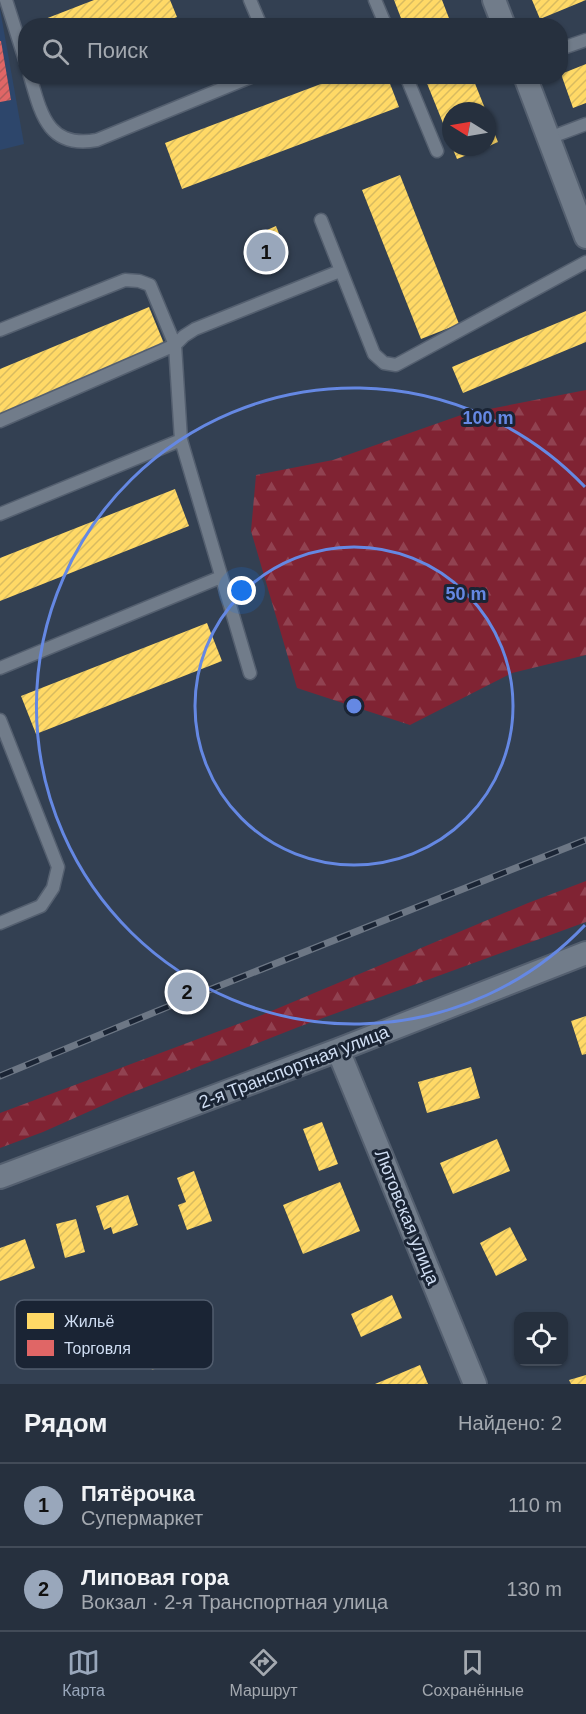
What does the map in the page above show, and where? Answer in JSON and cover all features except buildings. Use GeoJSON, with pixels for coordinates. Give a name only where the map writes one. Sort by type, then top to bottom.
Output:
{"type":"FeatureCollection","features":[{"type":"Feature","properties":{"kind":"street"},"geometry":{"type":"LineString","coordinates":[[494,0],[501,18]]}},
{"type":"Feature","properties":{"kind":"street"},"geometry":{"type":"LineString","coordinates":[[528,84],[586,237]]}},
{"type":"Feature","properties":{"kind":"street","name":"2-я Транспортная улица"},"geometry":{"type":"LineString","coordinates":[[0,1177],[586,954]]}},
{"type":"Feature","properties":{"kind":"street","name":"Лютовская улица"},"geometry":{"type":"LineString","coordinates":[[338,1050],[475,1384]]}},
{"type":"Feature","properties":{"kind":"lane"},"geometry":{"type":"LineString","coordinates":[[6,0],[18,38]]}},
{"type":"Feature","properties":{"kind":"lane"},"geometry":{"type":"LineString","coordinates":[[250,0],[258,18]]}},
{"type":"Feature","properties":{"kind":"lane"},"geometry":{"type":"LineString","coordinates":[[375,0],[383,18]]}},
{"type":"Feature","properties":{"kind":"lane"},"geometry":{"type":"LineString","coordinates":[[568,46],[586,40]]}},
{"type":"Feature","properties":{"kind":"lane"},"geometry":{"type":"LineString","coordinates":[[32,84],[41,115],[48,125],[57,134],[75,141],[87,142],[97,140],[234,84]]}},
{"type":"Feature","properties":{"kind":"lane"},"geometry":{"type":"LineString","coordinates":[[409,84],[437,151]]}},
{"type":"Feature","properties":{"kind":"lane"},"geometry":{"type":"LineString","coordinates":[[549,138],[586,124]]}},
{"type":"Feature","properties":{"kind":"lane"},"geometry":{"type":"LineString","coordinates":[[321,220],[374,354],[384,363],[396,365],[586,262]]}},
{"type":"Feature","properties":{"kind":"lane"},"geometry":{"type":"LineString","coordinates":[[0,421],[175,345],[195,329],[340,271]]}},
{"type":"Feature","properties":{"kind":"lane"},"geometry":{"type":"LineString","coordinates":[[0,330],[125,280],[139,280],[150,285],[175,345],[181,440],[250,673]]}},
{"type":"Feature","properties":{"kind":"lane"},"geometry":{"type":"LineString","coordinates":[[0,514],[181,440]]}},
{"type":"Feature","properties":{"kind":"lane"},"geometry":{"type":"LineString","coordinates":[[0,668],[221,577]]}},
{"type":"Feature","properties":{"kind":"lane"},"geometry":{"type":"LineString","coordinates":[[0,720],[57,867],[53,888],[41,906],[0,923]]}},
{"type":"Feature","properties":{"kind":"shaded area"},"geometry":{"type":"Polygon","coordinates":[[[0,9],[24,144],[0,150],[0,9]]]}},
{"type":"Feature","properties":{"kind":"green space"},"geometry":{"type":"Polygon","coordinates":[[[586,390],[586,655],[512,673],[410,725],[297,688],[251,531],[256,475],[333,460],[464,414],[586,390]]]}},
{"type":"Feature","properties":{"kind":"green space"},"geometry":{"type":"Polygon","coordinates":[[[586,881],[586,922],[301,1026],[0,1148],[0,1113],[262,1015],[528,903],[586,881]]]}},
{"type":"Feature","properties":{"kind":"railway"},"geometry":{"type":"LineString","coordinates":[[0,1076],[586,840]]}},
{"type":"Feature","properties":{"kind":"place","name":"Пятёрочка"},"geometry":{"type":"Point","coordinates":[266,252]}},
{"type":"Feature","properties":{"kind":"place","name":"Липовая гора"},"geometry":{"type":"Point","coordinates":[187,992]}}]}
